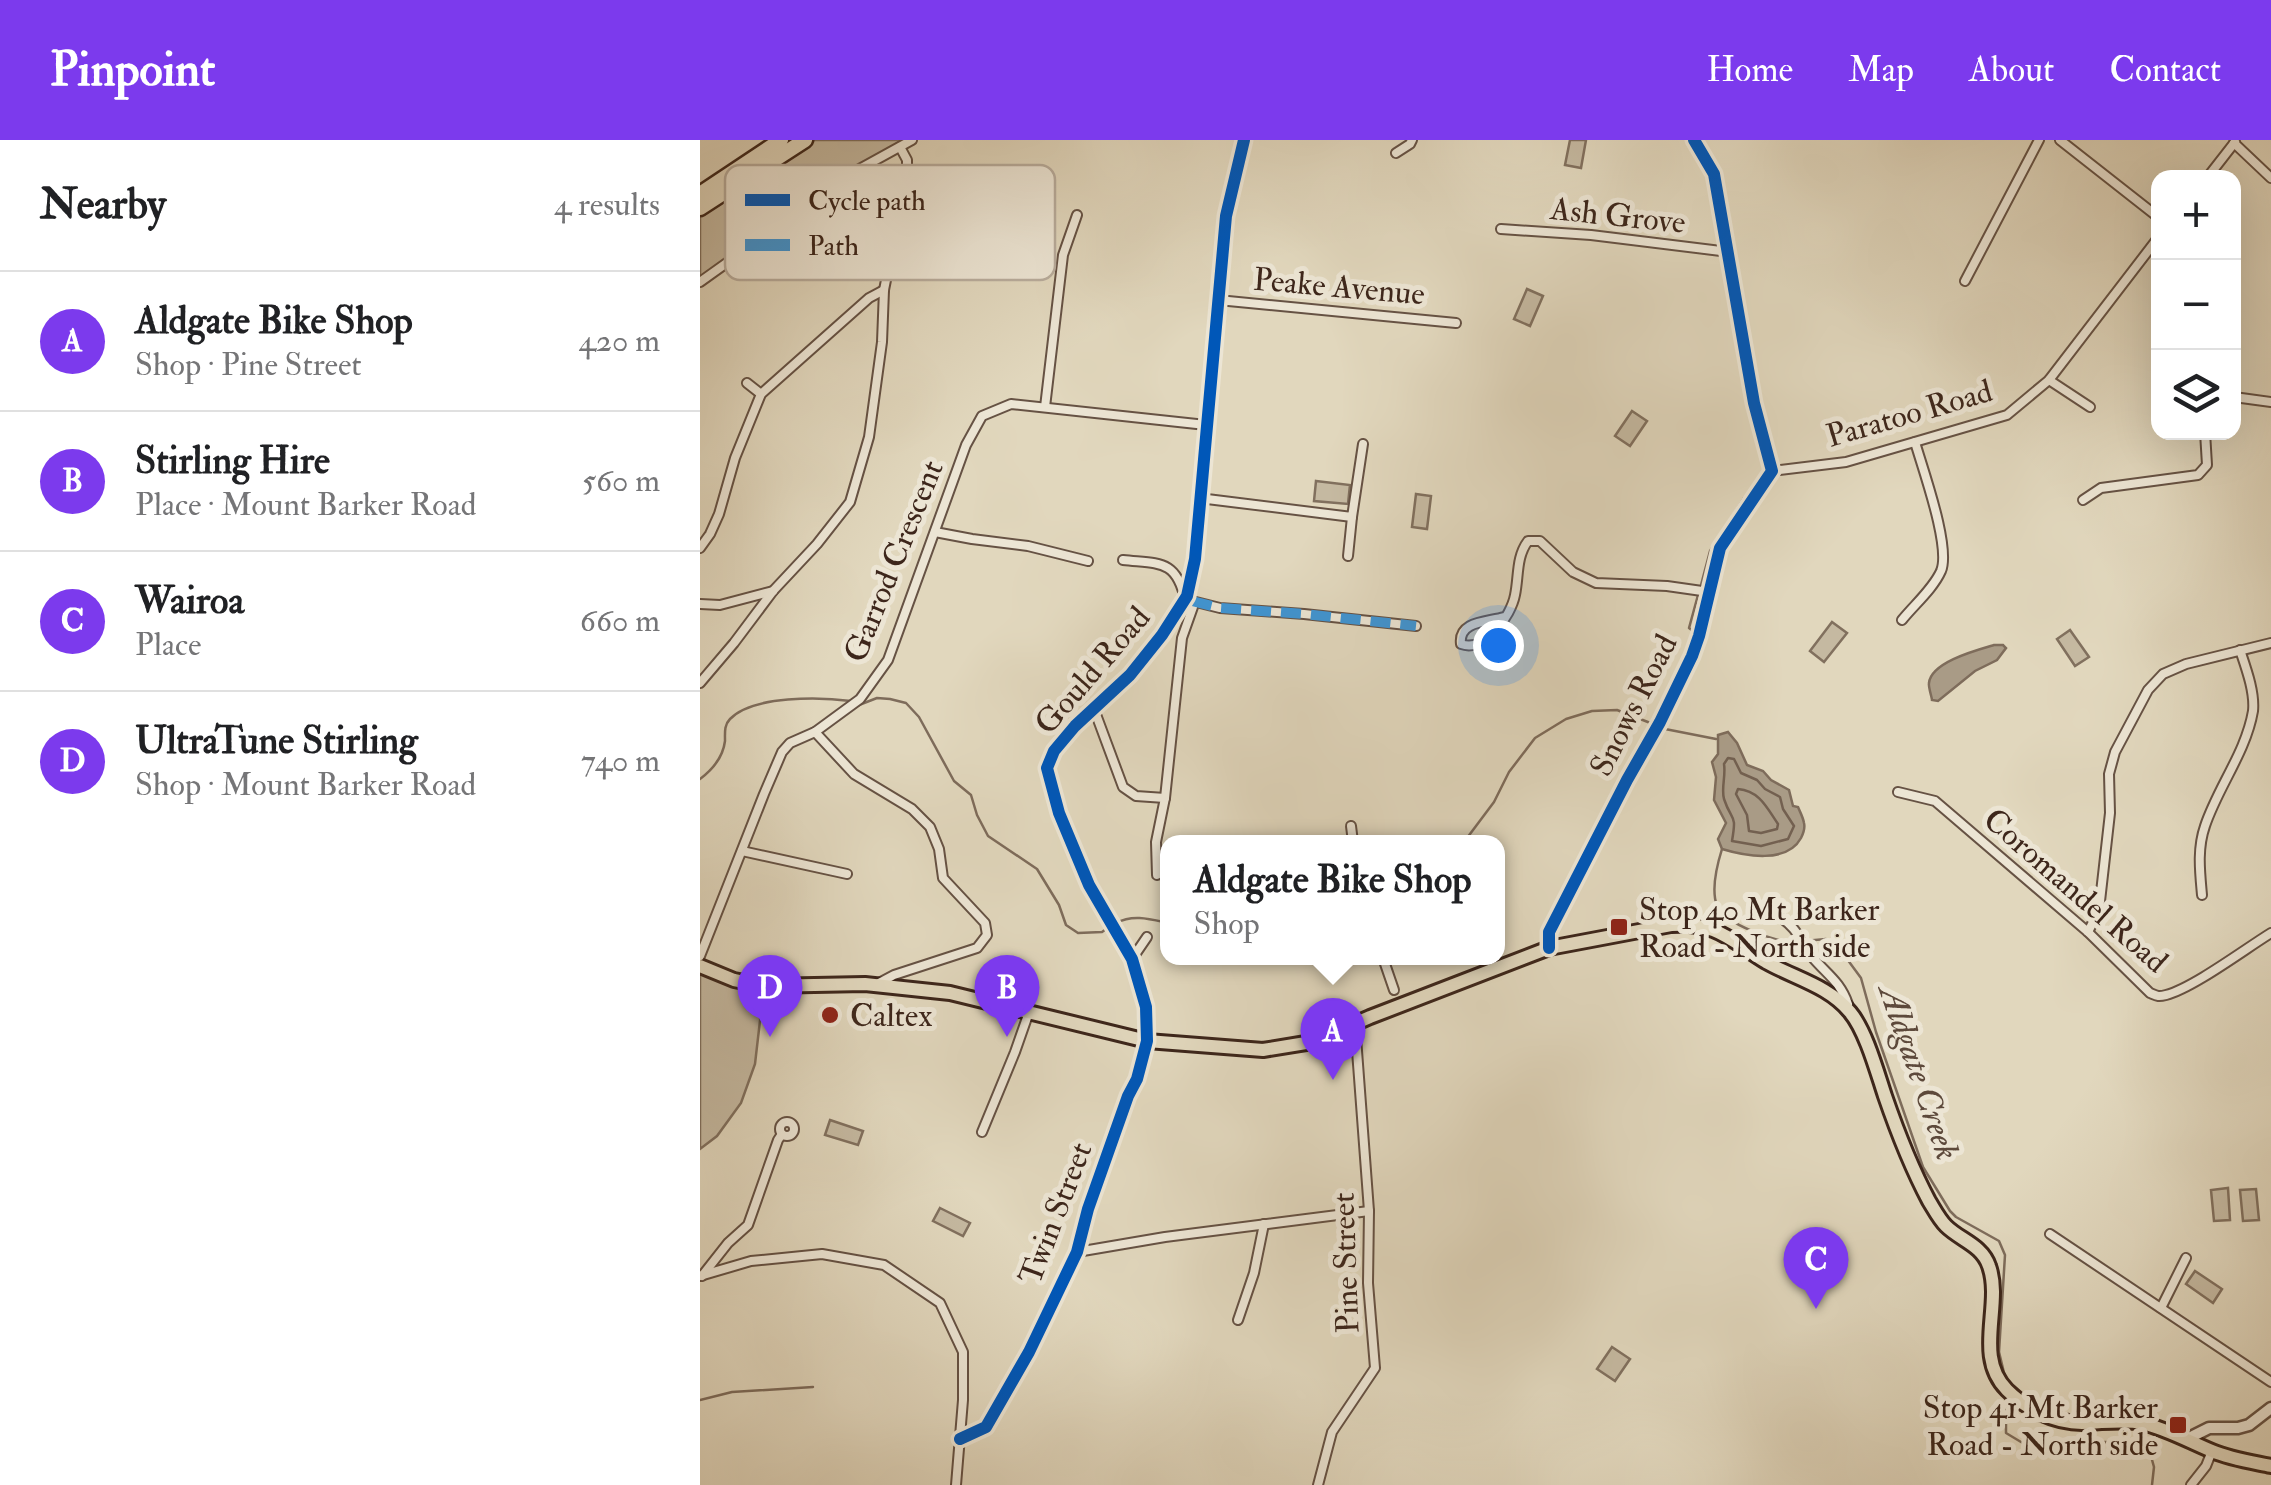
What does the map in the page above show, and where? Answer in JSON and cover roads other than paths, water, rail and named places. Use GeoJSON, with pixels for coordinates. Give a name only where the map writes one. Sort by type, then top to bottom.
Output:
{"type":"FeatureCollection","features":[{"type":"Feature","properties":{"kind":"highway"},"geometry":{"type":"LineString","coordinates":[[744,165],[781,140]]}},
{"type":"Feature","properties":{"kind":"highway"},"geometry":{"type":"LineString","coordinates":[[766,165],[804,140]]}},
{"type":"Feature","properties":{"kind":"highway"},"geometry":{"type":"LineString","coordinates":[[700,194],[725,177]]}},
{"type":"Feature","properties":{"kind":"highway"},"geometry":{"type":"LineString","coordinates":[[700,211],[725,192]]}},
{"type":"Feature","properties":{"kind":"main road"},"geometry":{"type":"LineString","coordinates":[[700,966],[734,980],[764,986],[876,984],[950,993],[1147,1041],[1263,1050],[1306,1044],[1549,948],[1636,930],[1691,924],[1716,929],[1767,962],[1826,990],[1851,1013],[1929,1201],[1943,1223],[1976,1246],[1987,1260],[1992,1282],[1990,1344],[2004,1387],[2037,1412],[2064,1420],[2137,1422],[2164,1429],[2212,1451],[2271,1466]]}},
{"type":"Feature","properties":{"kind":"street"},"geometry":{"type":"LineString","coordinates":[[867,165],[912,140]]}},
{"type":"Feature","properties":{"kind":"street","name":"Gould Road"},"geometry":{"type":"LineString","coordinates":[[1147,1041],[1146,1007],[1132,959],[1089,885],[1059,813],[1047,768],[1054,751],[1075,726],[1130,676],[1188,599],[1195,559],[1226,216],[1244,140]]}},
{"type":"Feature","properties":{"kind":"street"},"geometry":{"type":"LineString","coordinates":[[1396,153],[1412,140]]}},
{"type":"Feature","properties":{"kind":"street"},"geometry":{"type":"LineString","coordinates":[[1694,140],[1714,174],[1754,403],[1772,471]]}},
{"type":"Feature","properties":{"kind":"street"},"geometry":{"type":"LineString","coordinates":[[1965,281],[2039,140]]}},
{"type":"Feature","properties":{"kind":"street"},"geometry":{"type":"LineString","coordinates":[[2060,140],[2151,212]]}},
{"type":"Feature","properties":{"kind":"street"},"geometry":{"type":"LineString","coordinates":[[2213,170],[2236,142],[2271,178]]}},
{"type":"Feature","properties":{"kind":"street"},"geometry":{"type":"LineString","coordinates":[[900,147],[906,165]]}},
{"type":"Feature","properties":{"kind":"street"},"geometry":{"type":"LineString","coordinates":[[1045,407],[1063,255],[1077,214]]}},
{"type":"Feature","properties":{"kind":"street","name":"Ash Grove"},"geometry":{"type":"LineString","coordinates":[[1501,229],[1591,235],[1729,252]]}},
{"type":"Feature","properties":{"kind":"street","name":"Paratoo Road"},"geometry":{"type":"LineString","coordinates":[[1772,471],[1846,462],[2007,415],[2049,380],[2151,247]]}},
{"type":"Feature","properties":{"kind":"street"},"geometry":{"type":"LineString","coordinates":[[700,282],[725,264]]}},
{"type":"Feature","properties":{"kind":"street"},"geometry":{"type":"LineString","coordinates":[[700,684],[850,502],[869,437],[886,280]]}},
{"type":"Feature","properties":{"kind":"street"},"geometry":{"type":"LineString","coordinates":[[700,548],[720,514],[735,458],[762,394],[868,298],[884,290]]}},
{"type":"Feature","properties":{"kind":"street","name":"Peake Avenue"},"geometry":{"type":"LineString","coordinates":[[1218,300],[1456,322]]}},
{"type":"Feature","properties":{"kind":"street"},"geometry":{"type":"LineString","coordinates":[[2049,380],[2090,407]]}},
{"type":"Feature","properties":{"kind":"street"},"geometry":{"type":"LineString","coordinates":[[746,383],[762,394]]}},
{"type":"Feature","properties":{"kind":"street"},"geometry":{"type":"LineString","coordinates":[[2241,397],[2271,402]]}},
{"type":"Feature","properties":{"kind":"street","name":"Garrod Crescent"},"geometry":{"type":"LineString","coordinates":[[700,956],[782,752],[860,699],[888,660],[966,445],[982,416],[1012,404],[1206,425]]}},
{"type":"Feature","properties":{"kind":"street"},"geometry":{"type":"LineString","coordinates":[[2083,500],[2101,488],[2198,475],[2207,465],[2206,440]]}},
{"type":"Feature","properties":{"kind":"street"},"geometry":{"type":"LineString","coordinates":[[1902,620],[1940,574],[1945,558],[1915,442]]}},
{"type":"Feature","properties":{"kind":"street"},"geometry":{"type":"LineString","coordinates":[[1348,556],[1363,444]]}},
{"type":"Feature","properties":{"kind":"street","name":"Snows Road"},"geometry":{"type":"LineString","coordinates":[[1549,948],[1549,932],[1657,726],[1699,636],[1720,548],[1772,471]]}},
{"type":"Feature","properties":{"kind":"street"},"geometry":{"type":"LineString","coordinates":[[1199,498],[1352,517]]}},
{"type":"Feature","properties":{"kind":"street"},"geometry":{"type":"LineString","coordinates":[[934,532],[1028,546],[1088,561]]}},
{"type":"Feature","properties":{"kind":"street"},"geometry":{"type":"LineString","coordinates":[[1504,618],[1464,629],[1461,644],[1468,646],[1490,636],[1504,618],[1511,608],[1520,550],[1528,541],[1540,541],[1573,572],[1596,583],[1709,592]]}},
{"type":"Feature","properties":{"kind":"street"},"geometry":{"type":"LineString","coordinates":[[1123,560],[1165,566],[1177,573],[1192,608],[1182,638],[1176,717],[1156,842],[1157,876]]}},
{"type":"Feature","properties":{"kind":"street"},"geometry":{"type":"LineString","coordinates":[[700,604],[720,605],[773,591]]}},
{"type":"Feature","properties":{"kind":"street"},"geometry":{"type":"LineString","coordinates":[[1188,599],[1220,608],[1416,626]]}},
{"type":"Feature","properties":{"kind":"street"},"geometry":{"type":"LineString","coordinates":[[2088,932],[2099,910],[2114,752],[2148,690],[2163,674],[2186,664],[2271,642]]}},
{"type":"Feature","properties":{"kind":"street"},"geometry":{"type":"LineString","coordinates":[[2202,896],[2199,862],[2204,827],[2254,708],[2240,650]]}},
{"type":"Feature","properties":{"kind":"street"},"geometry":{"type":"LineString","coordinates":[[1094,709],[1123,787],[1136,796],[1165,798]]}},
{"type":"Feature","properties":{"kind":"street"},"geometry":{"type":"LineString","coordinates":[[814,732],[854,774],[912,809],[930,827],[939,849],[943,878],[985,923],[988,935],[977,948],[876,984]]}},
{"type":"Feature","properties":{"kind":"street","name":"Coromandel Road"},"geometry":{"type":"LineString","coordinates":[[1898,792],[1935,801],[2088,932],[2150,993],[2163,996],[2186,986],[2271,933]]}},
{"type":"Feature","properties":{"kind":"street"},"geometry":{"type":"LineString","coordinates":[[1350,826],[1352,835]]}},
{"type":"Feature","properties":{"kind":"street"},"geometry":{"type":"LineString","coordinates":[[742,851],[847,874]]}},
{"type":"Feature","properties":{"kind":"street"},"geometry":{"type":"LineString","coordinates":[[1779,916],[1794,927],[1813,958],[1841,986],[1851,1013]]}},
{"type":"Feature","properties":{"kind":"street"},"geometry":{"type":"LineString","coordinates":[[1132,959],[1147,937]]}},
{"type":"Feature","properties":{"kind":"street"},"geometry":{"type":"LineString","coordinates":[[1385,965],[1394,990]]}},
{"type":"Feature","properties":{"kind":"street"},"geometry":{"type":"LineString","coordinates":[[982,1132],[1029,1012]]}},
{"type":"Feature","properties":{"kind":"street","name":"Pine Street"},"geometry":{"type":"LineString","coordinates":[[1318,1485],[1332,1432],[1375,1368],[1355,1024]]}},
{"type":"Feature","properties":{"kind":"street","name":"Twin Street"},"geometry":{"type":"LineString","coordinates":[[960,1438],[986,1427],[1020,1369],[1077,1252],[1088,1209],[1128,1096],[1138,1079],[1147,1041]]}},
{"type":"Feature","properties":{"kind":"street"},"geometry":{"type":"LineString","coordinates":[[701,1276],[748,1225],[782,1134]]}},
{"type":"Feature","properties":{"kind":"street"},"geometry":{"type":"LineString","coordinates":[[1077,1252],[1368,1210]]}},
{"type":"Feature","properties":{"kind":"street"},"geometry":{"type":"LineString","coordinates":[[1238,1320],[1254,1274],[1264,1224]]}},
{"type":"Feature","properties":{"kind":"street"},"geometry":{"type":"LineString","coordinates":[[2050,1234],[2271,1382]]}},
{"type":"Feature","properties":{"kind":"street"},"geometry":{"type":"LineString","coordinates":[[701,1276],[751,1261],[822,1254],[884,1265],[940,1303],[964,1352],[956,1485]]}},
{"type":"Feature","properties":{"kind":"street"},"geometry":{"type":"LineString","coordinates":[[2161,1308],[2186,1258]]}},
{"type":"Feature","properties":{"kind":"street"},"geometry":{"type":"LineString","coordinates":[[2187,1439],[2209,1428],[2249,1425],[2271,1408]]}},
{"type":"Feature","properties":{"kind":"street"},"geometry":{"type":"LineString","coordinates":[[2191,1485],[2212,1451]]}},
{"type":"Feature","properties":{"kind":"water"},"geometry":{"type":"Polygon","coordinates":[[[1994,645],[2006,648],[1997,660],[1975,671],[1938,701],[1932,700],[1929,683],[1938,669],[1956,658],[1994,645]]]}},
{"type":"Feature","properties":{"kind":"water"},"geometry":{"type":"Polygon","coordinates":[[[1728,732],[1747,765],[1763,771],[1789,790],[1793,806],[1798,807],[1803,833],[1786,852],[1765,856],[1722,849],[1718,839],[1726,823],[1714,800],[1716,777],[1712,762],[1718,754],[1718,735],[1728,732]]]}},
{"type":"Feature","properties":{"kind":"waterway"},"geometry":{"type":"LineString","coordinates":[[1701,585],[1710,551],[1744,498]]}},
{"type":"Feature","properties":{"kind":"waterway"},"geometry":{"type":"LineString","coordinates":[[1698,595],[1689,628],[1698,635]]}},
{"type":"Feature","properties":{"kind":"waterway"},"geometry":{"type":"LineString","coordinates":[[859,705],[877,698],[906,703],[919,717],[954,781],[971,795],[988,836],[1037,869],[1066,925],[1078,933],[1102,932],[1109,927]]}},
{"type":"Feature","properties":{"kind":"waterway"},"geometry":{"type":"LineString","coordinates":[[700,779],[719,758],[727,724],[741,711],[788,700],[851,701]]}},
{"type":"Feature","properties":{"kind":"waterway"},"geometry":{"type":"LineString","coordinates":[[1469,835],[1535,738],[1566,719],[1592,711],[1617,710],[1653,724]]}},
{"type":"Feature","properties":{"kind":"waterway"},"geometry":{"type":"LineString","coordinates":[[1660,728],[1716,739]]}},
{"type":"Feature","properties":{"kind":"waterway","name":"Aldgate Creek"},"geometry":{"type":"LineString","coordinates":[[1722,849],[1715,893],[1721,913],[1752,931],[1796,942]]}},
{"type":"Feature","properties":{"kind":"waterway"},"geometry":{"type":"LineString","coordinates":[[1116,923],[1135,918],[1160,921]]}},
{"type":"Feature","properties":{"kind":"waterway","name":"Aldgate Creek"},"geometry":{"type":"LineString","coordinates":[[1804,941],[1826,939],[1836,944],[1861,978],[1923,1167],[1956,1217],[1999,1241],[2005,1255],[1999,1352],[2005,1377]]}},
{"type":"Feature","properties":{"kind":"waterway"},"geometry":{"type":"LineString","coordinates":[[700,1400],[732,1392],[813,1387]]}},
{"type":"Feature","properties":{"kind":"waterway","name":"Aldgate Creek"},"geometry":{"type":"LineString","coordinates":[[2006,1398],[2006,1433],[2026,1445],[2105,1442],[2149,1449],[2154,1467],[2152,1485]]}},
{"type":"Feature","properties":{"kind":"place","name":"Stop 40 Mt Barker Road - North side"},"geometry":{"type":"Point","coordinates":[1619,927]}},
{"type":"Feature","properties":{"kind":"place","name":"Caltex"},"geometry":{"type":"Point","coordinates":[830,1015]}},
{"type":"Feature","properties":{"kind":"place","name":"UltraTune Stirling"},"geometry":{"type":"Point","coordinates":[770,1037]}},
{"type":"Feature","properties":{"kind":"place","name":"Stirling Hire"},"geometry":{"type":"Point","coordinates":[1007,1037]}},
{"type":"Feature","properties":{"kind":"place","name":"Aldgate Bike Shop"},"geometry":{"type":"Point","coordinates":[1333,1080]}},
{"type":"Feature","properties":{"kind":"place","name":"Wairoa"},"geometry":{"type":"Point","coordinates":[1816,1309]}},
{"type":"Feature","properties":{"kind":"place","name":"Stop 41 Mt Barker Road - North side"},"geometry":{"type":"Point","coordinates":[2178,1425]}}]}
